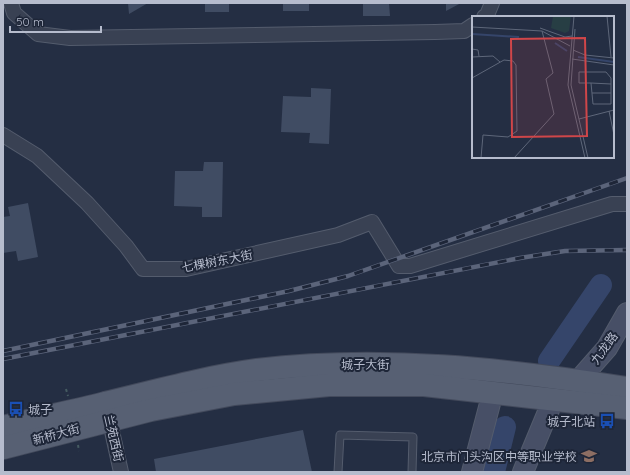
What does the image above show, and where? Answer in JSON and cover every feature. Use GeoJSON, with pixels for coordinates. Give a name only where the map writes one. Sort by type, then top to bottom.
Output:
{"type":"FeatureCollection","features":[{"type":"Feature","properties":{"kind":"main road","name":"城子大街"},"geometry":{"type":"LineString","coordinates":[[108,412],[154,390],[256,370],[329,364],[425,364],[627,388]]}},
{"type":"Feature","properties":{"kind":"main road","name":"城子大街"},"geometry":{"type":"LineString","coordinates":[[108,412],[234,394],[329,385],[424,386],[493,392],[627,408]]}},
{"type":"Feature","properties":{"kind":"main road","name":"新桥大街"},"geometry":{"type":"LineString","coordinates":[[3,427],[108,412]]}},
{"type":"Feature","properties":{"kind":"main road","name":"新桥大街"},"geometry":{"type":"LineString","coordinates":[[3,448],[108,412]]}},
{"type":"Feature","properties":{"kind":"street"},"geometry":{"type":"LineString","coordinates":[[11,3],[14,14],[38,34],[70,38],[442,32],[464,31],[472,26]]}},
{"type":"Feature","properties":{"kind":"street"},"geometry":{"type":"LineString","coordinates":[[485,16],[492,3]]}},
{"type":"Feature","properties":{"kind":"street","name":"七棵树东大街"},"geometry":{"type":"LineString","coordinates":[[3,135],[37,156],[87,203],[126,246],[143,269],[186,269],[338,235],[372,222],[399,266],[410,266],[612,204],[627,204]]}},
{"type":"Feature","properties":{"kind":"street","name":"九龙路"},"geometry":{"type":"LineString","coordinates":[[578,381],[606,348],[627,313]]}},
{"type":"Feature","properties":{"kind":"street"},"geometry":{"type":"LineString","coordinates":[[472,472],[493,392]]}},
{"type":"Feature","properties":{"kind":"street"},"geometry":{"type":"LineString","coordinates":[[523,472],[553,400]]}},
{"type":"Feature","properties":{"kind":"street","name":"兰苑西街"},"geometry":{"type":"LineString","coordinates":[[108,412],[121,472]]}},
{"type":"Feature","properties":{"kind":"lane"},"geometry":{"type":"LineString","coordinates":[[338,472],[340,435],[413,437],[412,472]]}},
{"type":"Feature","properties":{"kind":"building"},"geometry":{"type":"Polygon","coordinates":[[[128,3],[148,3],[129,14],[128,3]]]}},
{"type":"Feature","properties":{"kind":"building"},"geometry":{"type":"Polygon","coordinates":[[[205,3],[229,3],[229,12],[205,12],[205,3]]]}},
{"type":"Feature","properties":{"kind":"building"},"geometry":{"type":"Polygon","coordinates":[[[283,3],[309,3],[309,11],[283,11],[283,3]]]}},
{"type":"Feature","properties":{"kind":"building"},"geometry":{"type":"Polygon","coordinates":[[[363,3],[389,3],[390,16],[363,16],[363,3]]]}},
{"type":"Feature","properties":{"kind":"building"},"geometry":{"type":"Polygon","coordinates":[[[446,3],[461,3],[446,11],[446,3]]]}},
{"type":"Feature","properties":{"kind":"building"},"geometry":{"type":"Polygon","coordinates":[[[311,88],[331,89],[329,144],[309,143],[310,133],[281,132],[283,96],[311,97],[311,88]]]}},
{"type":"Feature","properties":{"kind":"building"},"geometry":{"type":"Polygon","coordinates":[[[204,162],[223,162],[222,217],[202,217],[202,207],[174,206],[175,171],[203,171],[204,162]]]}},
{"type":"Feature","properties":{"kind":"building"},"geometry":{"type":"Polygon","coordinates":[[[28,203],[38,257],[18,261],[16,251],[3,253],[3,217],[10,216],[8,207],[28,203]]]}},
{"type":"Feature","properties":{"kind":"building"},"geometry":{"type":"Polygon","coordinates":[[[303,430],[312,472],[156,472],[154,459],[303,430]]]}},
{"type":"Feature","properties":{"kind":"waterway"},"geometry":{"type":"LineString","coordinates":[[549,361],[601,285]]}},
{"type":"Feature","properties":{"kind":"waterway"},"geometry":{"type":"LineString","coordinates":[[494,472],[505,427]]}},
{"type":"Feature","properties":{"kind":"railway"},"geometry":{"type":"LineString","coordinates":[[3,351],[289,291],[348,276],[627,178]]}},
{"type":"Feature","properties":{"kind":"railway"},"geometry":{"type":"LineString","coordinates":[[3,359],[520,258],[565,251],[627,250]]}},
{"type":"Feature","properties":{"kind":"place","name":"城子"},"geometry":{"type":"Point","coordinates":[16,409]}},
{"type":"Feature","properties":{"kind":"place","name":"城子北站"},"geometry":{"type":"Point","coordinates":[607,421]}},
{"type":"Feature","properties":{"kind":"place","name":"北京市门头沟区中等职业学校"},"geometry":{"type":"Point","coordinates":[589,456]}}]}
